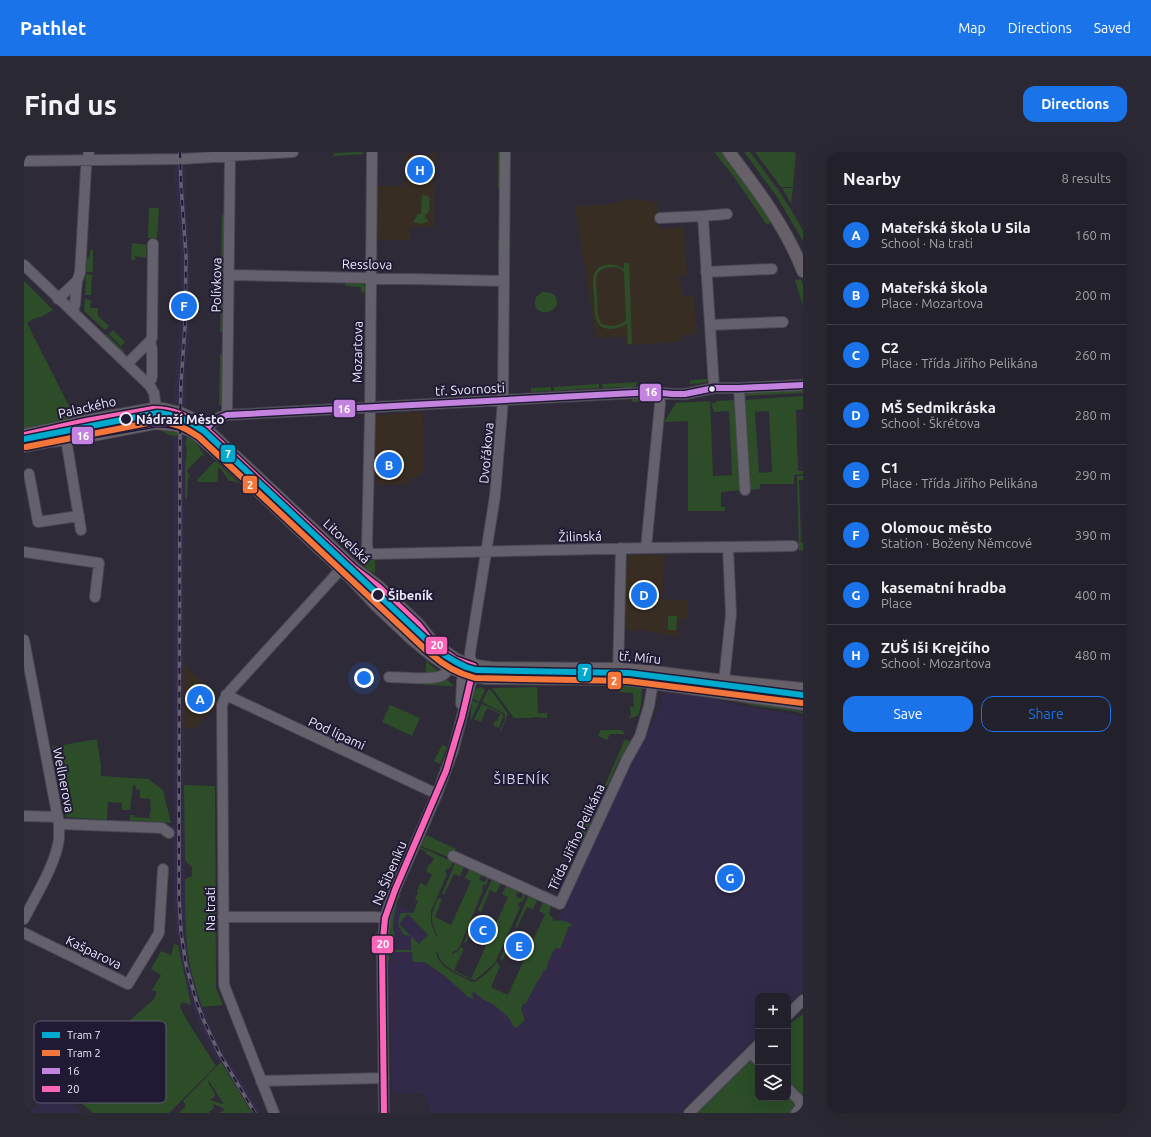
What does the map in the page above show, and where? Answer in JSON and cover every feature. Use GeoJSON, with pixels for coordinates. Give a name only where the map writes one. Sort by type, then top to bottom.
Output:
{"type":"FeatureCollection","features":[{"type":"Feature","properties":{"kind":"main road"},"geometry":{"type":"LineString","coordinates":[[729,152],[775,216],[790,242],[803,272]]}},
{"type":"Feature","properties":{"kind":"main road"},"geometry":{"type":"LineString","coordinates":[[738,152],[764,186],[781,212],[803,252]]}},
{"type":"Feature","properties":{"kind":"main road","name":"Litovelská"},"geometry":{"type":"LineString","coordinates":[[157,409],[170,410],[187,416],[199,423],[203,433],[224,458],[351,578],[369,599],[405,633],[449,667],[469,667]]}},
{"type":"Feature","properties":{"kind":"main road","name":"Palackého"},"geometry":{"type":"LineString","coordinates":[[24,435],[126,413],[157,409]]}},
{"type":"Feature","properties":{"kind":"main road","name":"Litovelská"},"geometry":{"type":"LineString","coordinates":[[158,423],[169,423],[203,433],[357,570],[383,591],[419,625],[441,649],[469,667]]}},
{"type":"Feature","properties":{"kind":"main road","name":"Palackého"},"geometry":{"type":"LineString","coordinates":[[24,446],[158,423]]}},
{"type":"Feature","properties":{"kind":"main road","name":"tř. Míru"},"geometry":{"type":"LineString","coordinates":[[469,667],[618,674],[800,688]]}},
{"type":"Feature","properties":{"kind":"main road","name":"tř. Míru"},"geometry":{"type":"LineString","coordinates":[[654,677],[727,694],[803,704]]}},
{"type":"Feature","properties":{"kind":"main road"},"geometry":{"type":"LineString","coordinates":[[727,694],[751,701],[803,710]]}},
{"type":"Feature","properties":{"kind":"street"},"geometry":{"type":"LineString","coordinates":[[24,161],[88,156],[226,156],[293,152]]}},
{"type":"Feature","properties":{"kind":"street","name":"Dvořákova"},"geometry":{"type":"LineString","coordinates":[[460,724],[459,718],[469,667],[497,477],[503,400],[504,152]]}},
{"type":"Feature","properties":{"kind":"street"},"geometry":{"type":"LineString","coordinates":[[73,312],[75,308],[77,281],[80,273],[88,156]]}},
{"type":"Feature","properties":{"kind":"street","name":"Polívkova"},"geometry":{"type":"LineString","coordinates":[[226,156],[229,275],[227,415]]}},
{"type":"Feature","properties":{"kind":"street","name":"Mozartova"},"geometry":{"type":"LineString","coordinates":[[369,552],[367,546],[370,407],[371,157]]}},
{"type":"Feature","properties":{"kind":"street"},"geometry":{"type":"LineString","coordinates":[[660,218],[727,214]]}},
{"type":"Feature","properties":{"kind":"street"},"geometry":{"type":"LineString","coordinates":[[703,216],[714,388]]}},
{"type":"Feature","properties":{"kind":"street"},"geometry":{"type":"LineString","coordinates":[[147,383],[151,380],[152,376],[152,349],[150,342],[152,334],[153,244]]}},
{"type":"Feature","properties":{"kind":"street"},"geometry":{"type":"LineString","coordinates":[[24,265],[147,383],[154,393],[158,423]]}},
{"type":"Feature","properties":{"kind":"street"},"geometry":{"type":"LineString","coordinates":[[706,272],[772,269]]}},
{"type":"Feature","properties":{"kind":"street","name":"Resslova"},"geometry":{"type":"LineString","coordinates":[[229,275],[504,281]]}},
{"type":"Feature","properties":{"kind":"street"},"geometry":{"type":"LineString","coordinates":[[58,299],[77,281]]}},
{"type":"Feature","properties":{"kind":"street"},"geometry":{"type":"LineString","coordinates":[[710,325],[783,322]]}},
{"type":"Feature","properties":{"kind":"street"},"geometry":{"type":"LineString","coordinates":[[127,364],[150,342]]}},
{"type":"Feature","properties":{"kind":"street","name":"tř. Svornosti"},"geometry":{"type":"LineString","coordinates":[[203,433],[221,416],[227,415],[659,392],[685,394],[714,388],[803,385]]}},
{"type":"Feature","properties":{"kind":"street"},"geometry":{"type":"LineString","coordinates":[[738,388],[745,490]]}},
{"type":"Feature","properties":{"kind":"street"},"geometry":{"type":"LineString","coordinates":[[646,548],[660,404],[659,392]]}},
{"type":"Feature","properties":{"kind":"street"},"geometry":{"type":"LineString","coordinates":[[66,439],[81,530]]}},
{"type":"Feature","properties":{"kind":"street"},"geometry":{"type":"LineString","coordinates":[[29,474],[38,522],[79,516]]}},
{"type":"Feature","properties":{"kind":"street","name":"Žilinská"},"geometry":{"type":"LineString","coordinates":[[369,552],[375,554],[621,548],[729,551],[793,546]]}},
{"type":"Feature","properties":{"kind":"street"},"geometry":{"type":"LineString","coordinates":[[618,674],[621,548]]}},
{"type":"Feature","properties":{"kind":"street"},"geometry":{"type":"LineString","coordinates":[[724,682],[731,614],[729,551]]}},
{"type":"Feature","properties":{"kind":"street"},"geometry":{"type":"LineString","coordinates":[[24,552],[100,562],[95,596]]}},
{"type":"Feature","properties":{"kind":"street"},"geometry":{"type":"LineString","coordinates":[[226,695],[341,569]]}},
{"type":"Feature","properties":{"kind":"street","name":"Wellnerova"},"geometry":{"type":"LineString","coordinates":[[24,640],[28,681],[59,820],[59,840],[53,860],[24,919]]}},
{"type":"Feature","properties":{"kind":"street"},"geometry":{"type":"LineString","coordinates":[[389,677],[439,677],[446,673],[449,667]]}},
{"type":"Feature","properties":{"kind":"street","name":"Třída Jiřího Pelikána"},"geometry":{"type":"LineString","coordinates":[[453,856],[560,904],[627,759],[640,736],[650,706],[654,677]]}},
{"type":"Feature","properties":{"kind":"street","name":"Pod lipami"},"geometry":{"type":"LineString","coordinates":[[226,695],[437,794]]}},
{"type":"Feature","properties":{"kind":"street","name":"Na trati"},"geometry":{"type":"LineString","coordinates":[[226,695],[222,708],[223,982],[224,989],[274,1113]]}},
{"type":"Feature","properties":{"kind":"street","name":"Na Šibeníku"},"geometry":{"type":"LineString","coordinates":[[384,1113],[382,950],[385,918],[394,890],[437,794],[453,751],[460,724]]}},
{"type":"Feature","properties":{"kind":"street"},"geometry":{"type":"LineString","coordinates":[[24,816],[162,828],[169,833]]}},
{"type":"Feature","properties":{"kind":"street","name":"Kašparova"},"geometry":{"type":"LineString","coordinates":[[24,933],[128,984],[159,933],[163,869]]}},
{"type":"Feature","properties":{"kind":"street"},"geometry":{"type":"LineString","coordinates":[[223,917],[385,918]]}},
{"type":"Feature","properties":{"kind":"street"},"geometry":{"type":"LineString","coordinates":[[791,1013],[803,1000]]}},
{"type":"Feature","properties":{"kind":"street"},"geometry":{"type":"LineString","coordinates":[[791,1014],[802,1008]]}},
{"type":"Feature","properties":{"kind":"street"},"geometry":{"type":"LineString","coordinates":[[688,1113],[755,1048]]}},
{"type":"Feature","properties":{"kind":"street"},"geometry":{"type":"LineString","coordinates":[[750,1053],[755,1057]]}},
{"type":"Feature","properties":{"kind":"street"},"geometry":{"type":"LineString","coordinates":[[261,1081],[384,1078]]}},
{"type":"Feature","properties":{"kind":"street"},"geometry":{"type":"LineString","coordinates":[[791,1092],[801,1102],[801,1107],[796,1113]]}},
{"type":"Feature","properties":{"kind":"shaded area"},"geometry":{"type":"Polygon","coordinates":[[[175,152],[185,152],[185,184],[190,252],[190,333],[186,376],[185,417],[184,827],[186,917],[202,1001],[208,1019],[223,1051],[261,1113],[249,1113],[206,1040],[186,986],[176,933],[174,897],[174,417],[175,375],[179,332],[180,252],[175,184],[175,152]]]}},
{"type":"Feature","properties":{"kind":"shaded area"},"geometry":{"type":"Polygon","coordinates":[[[431,152],[435,152],[434,227],[410,227],[410,240],[377,240],[377,186],[404,186],[405,153],[410,153],[413,155],[430,155],[431,152]]]}},
{"type":"Feature","properties":{"kind":"shaded area"},"geometry":{"type":"Polygon","coordinates":[[[631,199],[657,202],[659,229],[684,227],[687,275],[680,276],[680,282],[682,296],[694,296],[696,335],[681,335],[681,340],[678,342],[626,345],[625,337],[596,338],[575,206],[604,205],[631,199]]]}},
{"type":"Feature","properties":{"kind":"shaded area"},"geometry":{"type":"Polygon","coordinates":[[[423,412],[423,474],[418,474],[418,478],[410,478],[410,484],[377,485],[377,478],[373,475],[374,418],[377,415],[423,412]]]}},
{"type":"Feature","properties":{"kind":"shaded area"},"geometry":{"type":"Polygon","coordinates":[[[629,555],[665,555],[662,599],[687,600],[687,619],[679,619],[678,638],[647,631],[624,630],[627,558],[629,555]]]}},
{"type":"Feature","properties":{"kind":"shaded area"},"geometry":{"type":"Polygon","coordinates":[[[184,665],[211,690],[217,692],[216,707],[195,728],[184,728],[184,665]]]}},
{"type":"Feature","properties":{"kind":"shaded area"},"geometry":{"type":"Polygon","coordinates":[[[664,690],[704,696],[730,704],[793,714],[803,718],[803,991],[791,1003],[791,993],[755,993],[755,1039],[679,1113],[432,1113],[424,1094],[392,1092],[388,954],[396,903],[411,912],[440,948],[432,961],[516,1017],[618,786],[660,709],[664,690]]]}},
{"type":"Feature","properties":{"kind":"shaded area"},"geometry":{"type":"Polygon","coordinates":[[[38,1103],[71,1103],[81,1113],[29,1113],[38,1103]]]}},
{"type":"Feature","properties":{"kind":"green space"},"geometry":{"type":"Polygon","coordinates":[[[362,152],[365,154],[333,156],[334,153],[362,152]]]}},
{"type":"Feature","properties":{"kind":"green space"},"geometry":{"type":"Polygon","coordinates":[[[498,152],[500,152],[500,188],[498,188],[498,152]]]}},
{"type":"Feature","properties":{"kind":"green space"},"geometry":{"type":"Polygon","coordinates":[[[714,152],[722,152],[772,222],[767,225],[734,177],[714,152]]]}},
{"type":"Feature","properties":{"kind":"green space"},"geometry":{"type":"Polygon","coordinates":[[[744,152],[750,152],[779,191],[803,231],[803,241],[777,197],[744,152]]]}},
{"type":"Feature","properties":{"kind":"green space"},"geometry":{"type":"Polygon","coordinates":[[[755,152],[796,152],[793,187],[781,187],[755,152]]]}},
{"type":"Feature","properties":{"kind":"green space"},"geometry":{"type":"Polygon","coordinates":[[[782,188],[793,188],[791,203],[782,188]]]}},
{"type":"Feature","properties":{"kind":"green space"},"geometry":{"type":"Polygon","coordinates":[[[422,195],[430,198],[429,211],[425,216],[428,221],[422,224],[413,222],[418,214],[421,214],[422,195]]]}},
{"type":"Feature","properties":{"kind":"green space"},"geometry":{"type":"Polygon","coordinates":[[[149,208],[159,208],[157,238],[148,238],[149,208]]]}},
{"type":"Feature","properties":{"kind":"green space"},"geometry":{"type":"Polygon","coordinates":[[[222,215],[225,215],[224,259],[221,259],[222,215]]]}},
{"type":"Feature","properties":{"kind":"green space"},"geometry":{"type":"Polygon","coordinates":[[[498,239],[500,240],[498,277],[498,239]]]}},
{"type":"Feature","properties":{"kind":"green space"},"geometry":{"type":"Polygon","coordinates":[[[132,243],[147,245],[146,258],[135,256],[135,260],[131,260],[132,243]]]}},
{"type":"Feature","properties":{"kind":"green space"},"geometry":{"type":"Polygon","coordinates":[[[90,250],[93,250],[93,272],[86,272],[87,258],[90,256],[90,250]]]}},
{"type":"Feature","properties":{"kind":"green space"},"geometry":{"type":"Polygon","coordinates":[[[221,261],[224,261],[224,286],[221,286],[221,261]]]}},
{"type":"Feature","properties":{"kind":"green space"},"geometry":{"type":"Polygon","coordinates":[[[624,263],[629,263],[632,344],[628,344],[627,324],[614,329],[604,328],[598,323],[595,313],[593,280],[595,272],[601,266],[609,264],[624,269],[624,263]],[[612,267],[603,269],[599,272],[596,280],[598,316],[601,323],[605,325],[613,326],[621,324],[626,320],[624,272],[619,268],[612,267]]]}},
{"type":"Feature","properties":{"kind":"green space"},"geometry":{"type":"Polygon","coordinates":[[[86,274],[93,275],[91,295],[85,295],[86,274]]]}},
{"type":"Feature","properties":{"kind":"green space"},"geometry":{"type":"Polygon","coordinates":[[[801,279],[803,286],[803,306],[795,280],[801,279]]]}},
{"type":"Feature","properties":{"kind":"green space"},"geometry":{"type":"Polygon","coordinates":[[[24,281],[53,310],[27,323],[75,418],[24,428],[24,281]]]}},
{"type":"Feature","properties":{"kind":"green space"},"geometry":{"type":"Polygon","coordinates":[[[345,283],[363,284],[366,286],[366,293],[361,292],[360,287],[345,286],[345,283]]]}},
{"type":"Feature","properties":{"kind":"green space"},"geometry":{"type":"Polygon","coordinates":[[[221,289],[224,289],[223,332],[220,332],[221,289]]]}},
{"type":"Feature","properties":{"kind":"green space"},"geometry":{"type":"Polygon","coordinates":[[[542,292],[552,293],[556,298],[557,304],[551,311],[546,312],[537,309],[535,304],[536,297],[542,292]]]}},
{"type":"Feature","properties":{"kind":"green space"},"geometry":{"type":"Polygon","coordinates":[[[85,298],[87,300],[91,300],[90,308],[98,308],[98,316],[109,326],[105,330],[84,311],[85,298]]]}},
{"type":"Feature","properties":{"kind":"green space"},"geometry":{"type":"Polygon","coordinates":[[[113,330],[125,342],[121,346],[109,334],[113,330]]]}},
{"type":"Feature","properties":{"kind":"green space"},"geometry":{"type":"Polygon","coordinates":[[[106,334],[124,351],[122,355],[103,336],[106,334]]]}},
{"type":"Feature","properties":{"kind":"green space"},"geometry":{"type":"Polygon","coordinates":[[[220,354],[223,354],[225,405],[221,406],[219,404],[220,354]]]}},
{"type":"Feature","properties":{"kind":"green space"},"geometry":{"type":"Polygon","coordinates":[[[709,379],[705,383],[690,384],[690,381],[692,380],[709,379]]]}},
{"type":"Feature","properties":{"kind":"green space"},"geometry":{"type":"Polygon","coordinates":[[[637,382],[635,387],[629,389],[624,387],[603,388],[602,384],[637,382]]]}},
{"type":"Feature","properties":{"kind":"green space"},"geometry":{"type":"Polygon","coordinates":[[[599,384],[599,388],[554,391],[554,387],[599,384]]]}},
{"type":"Feature","properties":{"kind":"green space"},"geometry":{"type":"Polygon","coordinates":[[[551,387],[551,391],[531,392],[531,388],[551,387]]]}},
{"type":"Feature","properties":{"kind":"green space"},"geometry":{"type":"Polygon","coordinates":[[[803,390],[803,393],[743,396],[748,393],[803,390]]]}},
{"type":"Feature","properties":{"kind":"green space"},"geometry":{"type":"Polygon","coordinates":[[[803,396],[803,409],[796,410],[798,471],[803,471],[803,474],[794,475],[794,484],[760,484],[760,489],[748,490],[744,400],[803,396]],[[769,411],[755,412],[759,473],[772,472],[769,411]]]}},
{"type":"Feature","properties":{"kind":"green space"},"geometry":{"type":"Polygon","coordinates":[[[632,397],[651,397],[656,401],[632,402],[632,397]]]}},
{"type":"Feature","properties":{"kind":"green space"},"geometry":{"type":"Polygon","coordinates":[[[737,400],[742,490],[721,492],[721,507],[725,507],[725,511],[688,511],[688,421],[664,422],[676,403],[710,401],[713,476],[732,475],[729,411],[714,412],[711,403],[716,403],[716,401],[737,400]]]}},
{"type":"Feature","properties":{"kind":"green space"},"geometry":{"type":"Polygon","coordinates":[[[159,429],[171,430],[178,433],[178,435],[171,435],[159,429]]]}},
{"type":"Feature","properties":{"kind":"green space"},"geometry":{"type":"Polygon","coordinates":[[[187,436],[196,443],[205,457],[202,455],[187,470],[190,475],[188,480],[187,498],[185,498],[185,466],[187,447],[185,445],[187,436]]]}},
{"type":"Feature","properties":{"kind":"green space"},"geometry":{"type":"Polygon","coordinates":[[[214,462],[217,462],[238,482],[229,481],[220,468],[218,468],[217,482],[197,482],[197,480],[214,462]]]}},
{"type":"Feature","properties":{"kind":"green space"},"geometry":{"type":"Polygon","coordinates":[[[797,476],[803,476],[803,480],[799,480],[801,543],[803,543],[803,550],[799,551],[797,476]]]}},
{"type":"Feature","properties":{"kind":"green space"},"geometry":{"type":"Polygon","coordinates":[[[367,560],[375,560],[375,573],[369,571],[363,565],[367,560]]]}},
{"type":"Feature","properties":{"kind":"green space"},"geometry":{"type":"Polygon","coordinates":[[[668,616],[677,616],[676,630],[668,630],[668,616]]]}},
{"type":"Feature","properties":{"kind":"green space"},"geometry":{"type":"Polygon","coordinates":[[[426,661],[440,673],[426,675],[426,661]]]}},
{"type":"Feature","properties":{"kind":"green space"},"geometry":{"type":"Polygon","coordinates":[[[445,678],[454,686],[423,685],[423,682],[445,678]]]}},
{"type":"Feature","properties":{"kind":"green space"},"geometry":{"type":"Polygon","coordinates":[[[619,685],[639,687],[642,689],[640,710],[638,715],[633,718],[629,718],[629,716],[631,716],[630,707],[634,707],[633,693],[620,692],[619,685]]]}},
{"type":"Feature","properties":{"kind":"green space"},"geometry":{"type":"Polygon","coordinates":[[[480,687],[485,690],[479,702],[473,699],[475,690],[480,687]]]}},
{"type":"Feature","properties":{"kind":"green space"},"geometry":{"type":"Polygon","coordinates":[[[537,687],[538,713],[547,713],[547,718],[514,718],[492,688],[537,687]]]}},
{"type":"Feature","properties":{"kind":"green space"},"geometry":{"type":"Polygon","coordinates":[[[488,690],[491,690],[508,714],[501,731],[505,714],[482,702],[488,690]]]}},
{"type":"Feature","properties":{"kind":"green space"},"geometry":{"type":"Polygon","coordinates":[[[728,698],[794,710],[803,712],[803,714],[793,711],[756,706],[730,700],[728,698]]]}},
{"type":"Feature","properties":{"kind":"green space"},"geometry":{"type":"Polygon","coordinates":[[[472,701],[479,703],[470,722],[472,701]]]}},
{"type":"Feature","properties":{"kind":"green space"},"geometry":{"type":"Polygon","coordinates":[[[482,704],[503,714],[503,719],[499,728],[493,725],[495,721],[497,721],[500,714],[487,708],[481,722],[474,719],[482,704]]]}},
{"type":"Feature","properties":{"kind":"green space"},"geometry":{"type":"Polygon","coordinates":[[[390,705],[420,718],[412,736],[382,722],[390,705]]]}},
{"type":"Feature","properties":{"kind":"green space"},"geometry":{"type":"Polygon","coordinates":[[[601,730],[622,730],[625,734],[610,734],[607,740],[598,736],[601,730]]]}},
{"type":"Feature","properties":{"kind":"green space"},"geometry":{"type":"Polygon","coordinates":[[[97,739],[101,776],[148,779],[163,790],[171,823],[130,821],[130,815],[134,815],[134,817],[149,818],[151,812],[150,799],[140,798],[140,790],[136,789],[136,786],[133,785],[130,810],[122,810],[122,803],[108,802],[107,820],[66,817],[52,747],[97,739]]]}},
{"type":"Feature","properties":{"kind":"green space"},"geometry":{"type":"Polygon","coordinates":[[[625,739],[633,743],[624,757],[620,758],[584,837],[586,841],[584,845],[576,842],[599,791],[602,792],[625,739]]]}},
{"type":"Feature","properties":{"kind":"green space"},"geometry":{"type":"Polygon","coordinates":[[[442,745],[447,747],[440,764],[434,761],[442,745]]]}},
{"type":"Feature","properties":{"kind":"green space"},"geometry":{"type":"Polygon","coordinates":[[[184,785],[215,786],[216,988],[223,1005],[202,1007],[189,963],[185,922],[185,879],[192,876],[192,867],[185,860],[184,785]]]}},
{"type":"Feature","properties":{"kind":"green space"},"geometry":{"type":"Polygon","coordinates":[[[426,835],[456,849],[451,858],[421,846],[426,835]]]}},
{"type":"Feature","properties":{"kind":"green space"},"geometry":{"type":"Polygon","coordinates":[[[420,847],[453,862],[450,868],[445,872],[447,874],[431,911],[431,923],[437,937],[438,936],[433,925],[432,917],[438,898],[442,899],[435,917],[451,925],[471,881],[465,878],[469,869],[484,876],[481,876],[479,880],[485,882],[487,879],[485,878],[486,877],[489,878],[486,885],[483,885],[483,890],[460,946],[457,950],[452,952],[452,954],[458,951],[461,946],[461,948],[464,949],[454,970],[471,979],[508,897],[502,894],[506,886],[521,892],[517,892],[516,896],[521,899],[523,895],[522,893],[526,894],[523,901],[518,905],[520,907],[495,963],[475,980],[472,980],[467,978],[450,969],[443,963],[436,951],[437,956],[446,968],[470,981],[473,982],[478,980],[497,962],[500,966],[491,987],[508,995],[545,914],[539,911],[543,902],[551,906],[552,904],[549,913],[553,919],[553,922],[562,921],[568,922],[572,925],[572,927],[569,926],[560,949],[555,948],[546,970],[542,972],[542,976],[538,980],[526,1003],[523,1004],[521,1009],[525,1020],[516,1028],[509,1018],[493,1004],[484,1000],[474,992],[472,995],[473,999],[468,997],[446,977],[432,967],[424,962],[413,962],[412,952],[389,952],[389,962],[386,962],[387,948],[391,944],[393,950],[411,950],[411,936],[404,935],[398,925],[401,913],[413,913],[418,901],[415,899],[420,883],[426,886],[432,875],[426,871],[434,858],[426,854],[427,852],[420,849],[420,847]],[[408,914],[399,924],[419,944],[428,935],[408,914]]]}},
{"type":"Feature","properties":{"kind":"green space"},"geometry":{"type":"Polygon","coordinates":[[[455,863],[464,867],[460,876],[454,874],[444,895],[442,894],[455,863]]]}},
{"type":"Feature","properties":{"kind":"green space"},"geometry":{"type":"Polygon","coordinates":[[[492,879],[501,883],[496,893],[490,890],[481,912],[478,910],[492,879]]]}},
{"type":"Feature","properties":{"kind":"green space"},"geometry":{"type":"Polygon","coordinates":[[[399,892],[400,893],[398,896],[401,896],[398,900],[393,928],[395,937],[391,939],[388,936],[389,925],[399,892]]]}},
{"type":"Feature","properties":{"kind":"green space"},"geometry":{"type":"Polygon","coordinates":[[[528,896],[537,900],[533,909],[527,907],[517,928],[515,927],[528,896]]]}},
{"type":"Feature","properties":{"kind":"green space"},"geometry":{"type":"Polygon","coordinates":[[[475,916],[478,917],[466,943],[464,942],[475,916]]]}},
{"type":"Feature","properties":{"kind":"green space"},"geometry":{"type":"Polygon","coordinates":[[[512,932],[515,933],[503,960],[500,959],[512,932]]]}},
{"type":"Feature","properties":{"kind":"green space"},"geometry":{"type":"Polygon","coordinates":[[[174,944],[178,945],[191,1005],[181,1002],[180,1007],[216,1066],[169,1113],[93,1113],[82,1103],[166,1103],[166,1021],[129,1021],[154,999],[157,992],[152,990],[161,975],[151,969],[161,951],[171,955],[174,944]]]}},
{"type":"Feature","properties":{"kind":"green space"},"geometry":{"type":"Polygon","coordinates":[[[803,1014],[803,1113],[694,1113],[752,1058],[755,1057],[755,1101],[791,1101],[791,1023],[803,1014]]]}},
{"type":"Feature","properties":{"kind":"green space"},"geometry":{"type":"Polygon","coordinates":[[[221,1062],[252,1113],[219,1113],[225,1110],[213,1104],[214,1108],[209,1112],[210,1113],[179,1113],[186,1106],[183,1101],[221,1062]],[[209,1081],[208,1082],[215,1094],[210,1100],[223,1103],[209,1081]]]}},
{"type":"Feature","properties":{"kind":"railway"},"geometry":{"type":"LineString","coordinates":[[180,152],[186,257],[185,326],[180,424],[179,897],[181,932],[186,965],[204,1021],[219,1053],[255,1113]]}},
{"type":"Feature","properties":{"kind":"tram line","name":"7"},"geometry":{"type":"LineString","coordinates":[[24,439],[157,413],[176,416],[188,421],[204,431],[431,644],[446,656],[466,667],[476,670],[629,673],[803,695]]}},
{"type":"Feature","properties":{"kind":"tram line","name":"2"},"geometry":{"type":"LineString","coordinates":[[26,447],[158,421],[174,424],[184,428],[199,437],[426,650],[452,669],[475,678],[628,681],[802,703]]}},
{"type":"Feature","properties":{"kind":"transit line","name":"16"},"geometry":{"type":"LineString","coordinates":[[199,436],[215,420],[227,415],[653,392],[685,394],[714,388],[803,385]]}},
{"type":"Feature","properties":{"kind":"transit line","name":"20"},"geometry":{"type":"LineString","coordinates":[[24,435],[86,421],[153,409],[167,410],[186,416],[204,427],[354,568],[379,587],[419,625],[429,638],[441,649],[455,659],[474,666],[462,717],[446,771],[395,890],[385,918],[382,950],[384,1113]]}},
{"type":"Feature","properties":{"kind":"transit line","name":"16"},"geometry":{"type":"LineString","coordinates":[[24,446],[157,423],[179,426],[199,436]]}},
{"type":"Feature","properties":{"kind":"place","name":"ZUŠ Iši Krejčího"},"geometry":{"type":"Point","coordinates":[420,170]}},
{"type":"Feature","properties":{"kind":"place","name":"Olomouc město"},"geometry":{"type":"Point","coordinates":[184,306]}},
{"type":"Feature","properties":{"kind":"place","name":"Nádraží Město"},"geometry":{"type":"Point","coordinates":[126,419]}},
{"type":"Feature","properties":{"kind":"place","name":"Mateřská škola"},"geometry":{"type":"Point","coordinates":[389,465]}},
{"type":"Feature","properties":{"kind":"place","name":"Šibeník"},"geometry":{"type":"Point","coordinates":[378,595]}},
{"type":"Feature","properties":{"kind":"place","name":"MŠ Sedmikráska"},"geometry":{"type":"Point","coordinates":[644,595]}},
{"type":"Feature","properties":{"kind":"place","name":"Mateřská škola U Sila"},"geometry":{"type":"Point","coordinates":[200,699]}},
{"type":"Feature","properties":{"kind":"place","name":"kasematní hradba"},"geometry":{"type":"Point","coordinates":[730,878]}},
{"type":"Feature","properties":{"kind":"place","name":"C2"},"geometry":{"type":"Point","coordinates":[483,930]}},
{"type":"Feature","properties":{"kind":"place","name":"C1"},"geometry":{"type":"Point","coordinates":[519,946]}},
{"type":"Feature","properties":{"kind":"district","name":"ŠIBENÍK"},"geometry":{"type":"Point","coordinates":[522,779]}}]}
